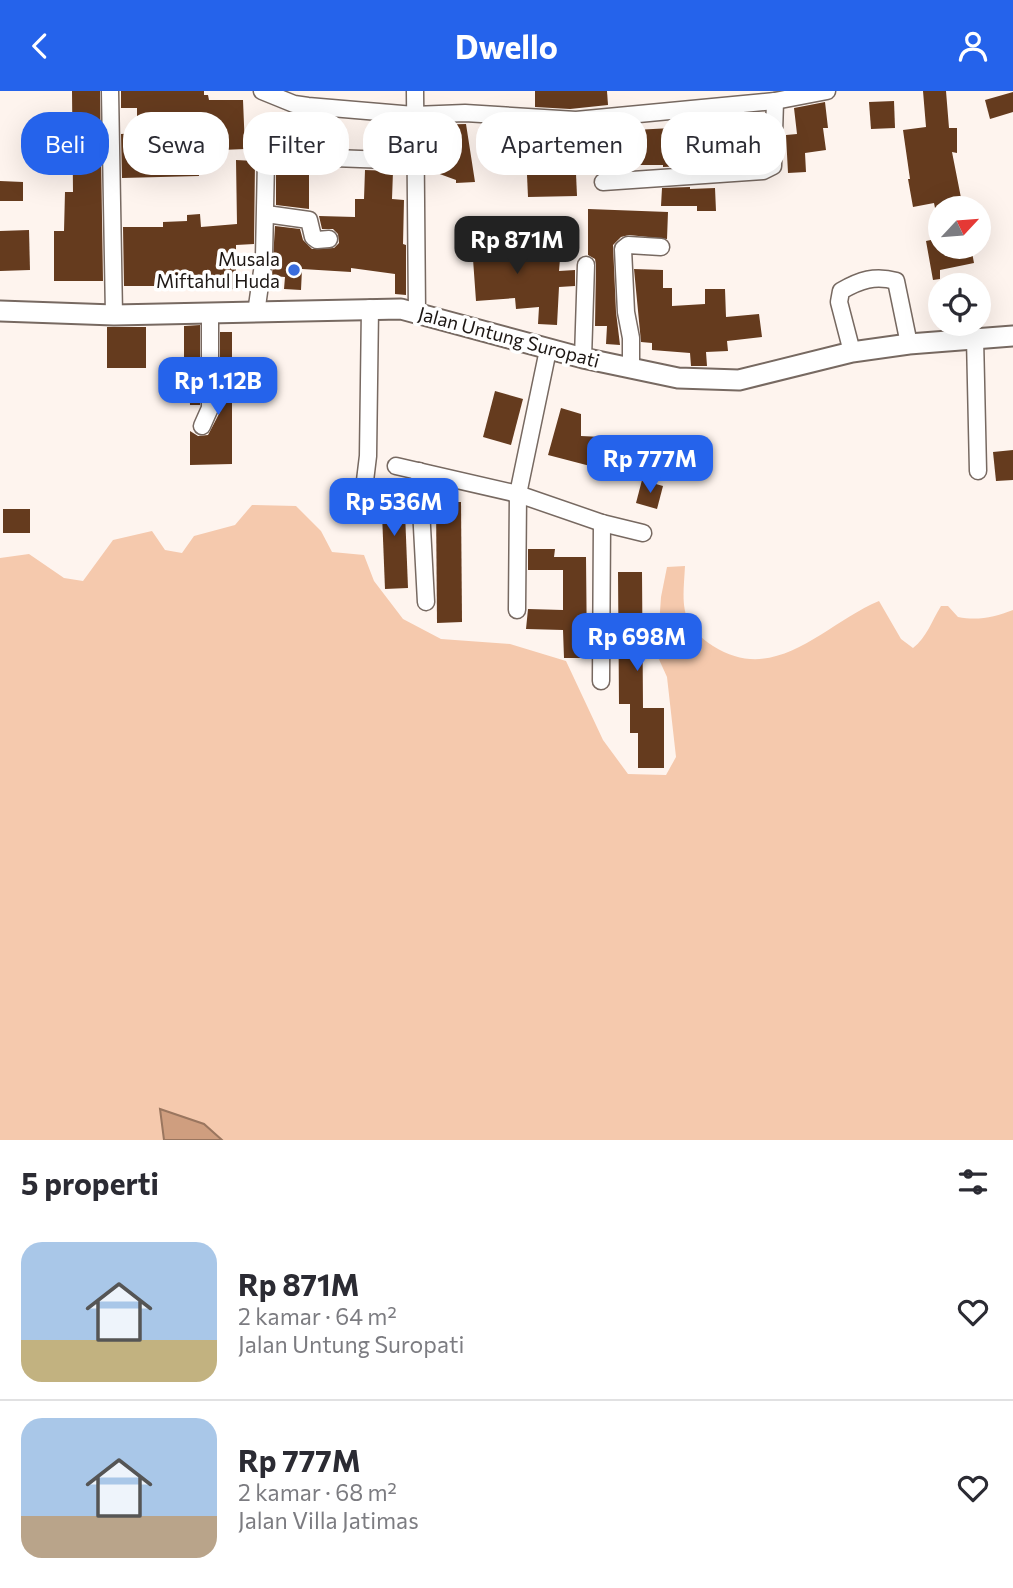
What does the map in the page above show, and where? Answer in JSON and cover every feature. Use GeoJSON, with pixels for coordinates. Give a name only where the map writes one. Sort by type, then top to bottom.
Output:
{"type":"FeatureCollection","features":[{"type":"Feature","properties":{"kind":"main road","name":"Jalan Untung Suropati"},"geometry":{"type":"LineString","coordinates":[[0,311],[114,315],[370,308],[417,312],[548,350],[678,379],[739,380],[852,352],[909,344],[1013,336]]}},
{"type":"Feature","properties":{"kind":"street"},"geometry":{"type":"LineString","coordinates":[[110,91],[114,315]]}},
{"type":"Feature","properties":{"kind":"street"},"geometry":{"type":"LineString","coordinates":[[262,91],[308,106],[379,112]]}},
{"type":"Feature","properties":{"kind":"street"},"geometry":{"type":"LineString","coordinates":[[414,112],[415,91]]}},
{"type":"Feature","properties":{"kind":"street"},"geometry":{"type":"LineString","coordinates":[[462,113],[576,120],[775,101],[823,92]]}},
{"type":"Feature","properties":{"kind":"street"},"geometry":{"type":"LineString","coordinates":[[603,182],[762,171],[773,166],[775,101]]}},
{"type":"Feature","properties":{"kind":"street"},"geometry":{"type":"LineString","coordinates":[[256,313],[264,257],[266,175]]}},
{"type":"Feature","properties":{"kind":"street"},"geometry":{"type":"LineString","coordinates":[[415,175],[417,312]]}},
{"type":"Feature","properties":{"kind":"street"},"geometry":{"type":"LineString","coordinates":[[265,214],[309,220],[313,237],[317,240],[329,239]]}},
{"type":"Feature","properties":{"kind":"street"},"geometry":{"type":"LineString","coordinates":[[631,368],[623,249],[628,245],[661,247]]}},
{"type":"Feature","properties":{"kind":"street"},"geometry":{"type":"LineString","coordinates":[[583,358],[586,265]]}},
{"type":"Feature","properties":{"kind":"street"},"geometry":{"type":"LineString","coordinates":[[852,352],[839,302],[841,291],[859,281],[881,277],[896,281],[909,344]]}},
{"type":"Feature","properties":{"kind":"street"},"geometry":{"type":"LineString","coordinates":[[364,489],[368,456],[370,308]]}},
{"type":"Feature","properties":{"kind":"street"},"geometry":{"type":"LineString","coordinates":[[202,426],[210,408],[211,314]]}},
{"type":"Feature","properties":{"kind":"street"},"geometry":{"type":"LineString","coordinates":[[975,338],[978,471]]}},
{"type":"Feature","properties":{"kind":"street"},"geometry":{"type":"LineString","coordinates":[[517,610],[518,494],[548,350]]}},
{"type":"Feature","properties":{"kind":"street"},"geometry":{"type":"LineString","coordinates":[[396,465],[518,494],[602,523],[643,533]]}},
{"type":"Feature","properties":{"kind":"street"},"geometry":{"type":"LineString","coordinates":[[419,471],[426,602]]}},
{"type":"Feature","properties":{"kind":"street"},"geometry":{"type":"LineString","coordinates":[[601,681],[602,523]]}},
{"type":"Feature","properties":{"kind":"shaded area"},"geometry":{"type":"Polygon","coordinates":[[[252,505],[296,506],[321,531],[332,552],[364,555],[374,581],[403,619],[441,639],[510,644],[566,661],[603,740],[628,774],[666,775],[676,757],[667,677],[657,655],[661,597],[667,567],[685,566],[685,611],[694,629],[713,646],[736,656],[758,659],[799,647],[879,601],[901,639],[913,648],[925,634],[941,606],[948,606],[958,617],[973,619],[1013,610],[1013,1140],[222,1140],[204,1124],[160,1109],[164,1140],[0,1140],[0,558],[29,554],[64,578],[83,581],[113,540],[152,531],[165,550],[182,553],[194,536],[235,525],[252,505]]]}},
{"type":"Feature","properties":{"kind":"shaded area"},"geometry":{"type":"Polygon","coordinates":[[[160,1109],[204,1124],[222,1140],[164,1140],[160,1109]]]}},
{"type":"Feature","properties":{"kind":"building"},"geometry":{"type":"Polygon","coordinates":[[[72,91],[100,91],[100,112],[72,112],[72,91]]]}},
{"type":"Feature","properties":{"kind":"building"},"geometry":{"type":"Polygon","coordinates":[[[121,91],[204,91],[209,100],[243,100],[243,149],[229,150],[229,112],[137,112],[137,108],[121,108],[121,91]]]}},
{"type":"Feature","properties":{"kind":"building"},"geometry":{"type":"Polygon","coordinates":[[[535,91],[607,91],[608,105],[570,109],[535,107],[535,91]]]}},
{"type":"Feature","properties":{"kind":"building"},"geometry":{"type":"Polygon","coordinates":[[[923,91],[946,91],[949,128],[957,128],[957,153],[952,152],[961,196],[928,196],[928,204],[913,207],[903,130],[926,127],[923,91]]]}},
{"type":"Feature","properties":{"kind":"building"},"geometry":{"type":"Polygon","coordinates":[[[1013,92],[1013,112],[990,119],[985,100],[1013,92]]]}},
{"type":"Feature","properties":{"kind":"building"},"geometry":{"type":"Polygon","coordinates":[[[894,101],[895,128],[871,129],[869,102],[894,101]]]}},
{"type":"Feature","properties":{"kind":"building"},"geometry":{"type":"Polygon","coordinates":[[[825,102],[828,128],[823,128],[826,150],[805,153],[806,172],[788,173],[786,135],[797,134],[794,108],[825,102]]]}},
{"type":"Feature","properties":{"kind":"building"},"geometry":{"type":"Polygon","coordinates":[[[462,124],[466,124],[475,182],[456,183],[456,180],[442,175],[462,175],[462,124]]]}},
{"type":"Feature","properties":{"kind":"building"},"geometry":{"type":"Polygon","coordinates":[[[647,129],[661,129],[661,165],[647,165],[647,129]]]}},
{"type":"Feature","properties":{"kind":"building"},"geometry":{"type":"Polygon","coordinates":[[[121,134],[123,175],[199,176],[122,178],[121,134]]]}},
{"type":"Feature","properties":{"kind":"building"},"geometry":{"type":"Polygon","coordinates":[[[236,160],[243,160],[243,175],[255,175],[254,244],[236,245],[236,289],[190,291],[190,288],[165,289],[165,286],[124,286],[123,227],[163,227],[163,222],[187,221],[187,215],[200,214],[201,227],[237,224],[236,160]]]}},
{"type":"Feature","properties":{"kind":"building"},"geometry":{"type":"Polygon","coordinates":[[[73,175],[101,175],[103,281],[54,281],[54,231],[64,231],[65,192],[73,192],[73,175]]]}},
{"type":"Feature","properties":{"kind":"building"},"geometry":{"type":"Polygon","coordinates":[[[276,175],[309,175],[309,209],[276,205],[276,175]]]}},
{"type":"Feature","properties":{"kind":"building"},"geometry":{"type":"Polygon","coordinates":[[[365,175],[393,175],[392,199],[404,200],[406,295],[395,294],[395,274],[351,268],[351,272],[302,269],[301,290],[284,289],[285,277],[272,276],[275,226],[300,229],[303,240],[312,249],[334,248],[339,243],[338,234],[333,229],[322,229],[319,216],[355,217],[355,199],[364,199],[365,175]]]}},
{"type":"Feature","properties":{"kind":"building"},"geometry":{"type":"Polygon","coordinates":[[[527,175],[576,175],[577,196],[528,197],[527,175]]]}},
{"type":"Feature","properties":{"kind":"building"},"geometry":{"type":"Polygon","coordinates":[[[0,181],[23,182],[23,201],[0,201],[0,181]]]}},
{"type":"Feature","properties":{"kind":"building"},"geometry":{"type":"Polygon","coordinates":[[[662,188],[715,188],[716,211],[697,211],[697,206],[661,206],[662,188]]]}},
{"type":"Feature","properties":{"kind":"building"},"geometry":{"type":"Polygon","coordinates":[[[588,209],[668,212],[667,239],[629,235],[621,237],[613,245],[620,345],[606,344],[607,326],[595,326],[596,265],[595,259],[588,255],[588,209]]]}},
{"type":"Feature","properties":{"kind":"building"},"geometry":{"type":"Polygon","coordinates":[[[507,229],[509,256],[534,254],[534,258],[560,259],[559,271],[575,270],[575,286],[559,287],[557,325],[538,324],[539,307],[516,309],[515,298],[476,301],[471,231],[507,229]]]}},
{"type":"Feature","properties":{"kind":"building"},"geometry":{"type":"Polygon","coordinates":[[[29,230],[30,270],[0,271],[0,231],[29,230]]]}},
{"type":"Feature","properties":{"kind":"building"},"geometry":{"type":"Polygon","coordinates":[[[929,259],[973,259],[974,263],[932,273],[929,259]]]}},
{"type":"Feature","properties":{"kind":"building"},"geometry":{"type":"Polygon","coordinates":[[[634,269],[663,270],[663,288],[672,288],[672,306],[705,304],[705,289],[725,289],[726,317],[759,314],[762,337],[727,341],[728,351],[706,352],[707,366],[691,366],[690,353],[652,350],[652,343],[641,342],[634,269]]]}},
{"type":"Feature","properties":{"kind":"building"},"geometry":{"type":"Polygon","coordinates":[[[200,325],[200,405],[190,405],[188,358],[184,358],[184,326],[200,325]]]}},
{"type":"Feature","properties":{"kind":"building"},"geometry":{"type":"Polygon","coordinates":[[[107,327],[146,327],[146,368],[107,368],[107,327]]]}},
{"type":"Feature","properties":{"kind":"building"},"geometry":{"type":"Polygon","coordinates":[[[220,332],[232,332],[232,464],[190,465],[190,431],[198,436],[208,435],[220,412],[220,332]]]}},
{"type":"Feature","properties":{"kind":"building"},"geometry":{"type":"Polygon","coordinates":[[[495,391],[523,399],[511,445],[483,437],[495,391]]]}},
{"type":"Feature","properties":{"kind":"building"},"geometry":{"type":"Polygon","coordinates":[[[561,408],[581,414],[581,436],[602,437],[594,467],[548,455],[561,408]]]}},
{"type":"Feature","properties":{"kind":"building"},"geometry":{"type":"Polygon","coordinates":[[[1013,450],[1013,480],[996,481],[993,452],[1013,450]]]}},
{"type":"Feature","properties":{"kind":"building"},"geometry":{"type":"Polygon","coordinates":[[[642,480],[663,486],[657,509],[636,503],[642,480]]]}},
{"type":"Feature","properties":{"kind":"building"},"geometry":{"type":"Polygon","coordinates":[[[404,487],[408,588],[385,589],[381,488],[404,487]]]}},
{"type":"Feature","properties":{"kind":"building"},"geometry":{"type":"Polygon","coordinates":[[[436,502],[461,502],[462,622],[437,623],[436,502]]]}},
{"type":"Feature","properties":{"kind":"building"},"geometry":{"type":"Polygon","coordinates":[[[3,509],[30,509],[30,533],[3,533],[3,509]]]}},
{"type":"Feature","properties":{"kind":"building"},"geometry":{"type":"Polygon","coordinates":[[[528,549],[555,549],[554,557],[586,557],[587,658],[564,658],[563,630],[526,629],[528,609],[563,610],[563,570],[528,570],[528,549]]]}},
{"type":"Feature","properties":{"kind":"building"},"geometry":{"type":"Polygon","coordinates":[[[618,572],[642,572],[643,708],[664,708],[664,768],[638,768],[638,733],[630,733],[630,704],[619,704],[618,572]]]}},
{"type":"Feature","properties":{"kind":"place","name":"Musala Miftahul Huda"},"geometry":{"type":"Point","coordinates":[294,270]}}]}
